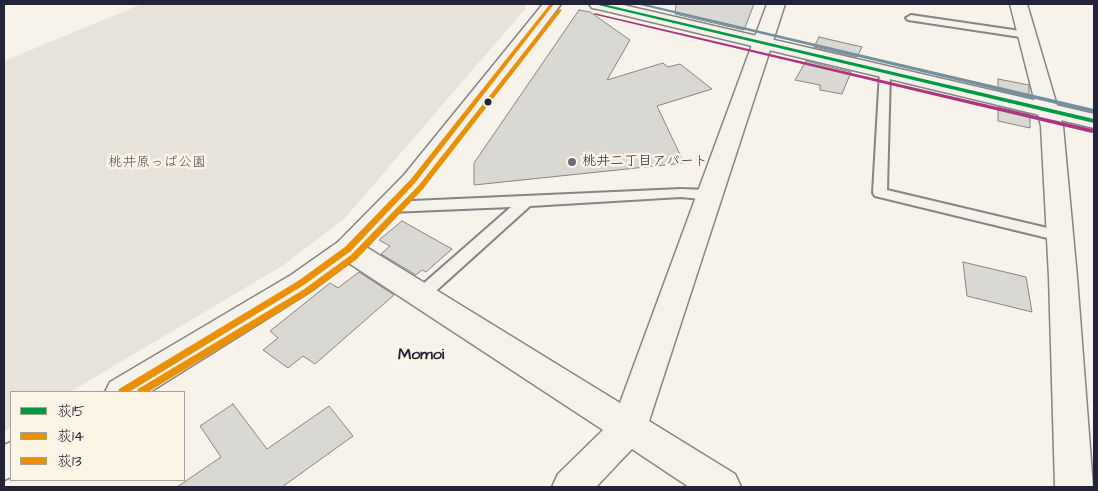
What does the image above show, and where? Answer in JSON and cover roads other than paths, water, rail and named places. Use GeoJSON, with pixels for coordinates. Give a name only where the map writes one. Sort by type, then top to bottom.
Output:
{"type":"FeatureCollection","features":[{"type":"Feature","properties":{"kind":"street"},"geometry":{"type":"LineString","coordinates":[[124,391],[301,283],[348,249],[390,207],[552,4]]}},
{"type":"Feature","properties":{"kind":"street"},"geometry":{"type":"LineString","coordinates":[[598,4],[1094,121]]}},
{"type":"Feature","properties":{"kind":"street"},"geometry":{"type":"LineString","coordinates":[[570,487],[629,428],[776,4]]}},
{"type":"Feature","properties":{"kind":"street"},"geometry":{"type":"LineString","coordinates":[[1018,4],[1052,126],[1074,487]]}},
{"type":"Feature","properties":{"kind":"street"},"geometry":{"type":"LineString","coordinates":[[348,249],[722,487]]}},
{"type":"Feature","properties":{"kind":"lane"},"geometry":{"type":"LineString","coordinates":[[911,18],[1027,36]]}},
{"type":"Feature","properties":{"kind":"lane"},"geometry":{"type":"LineString","coordinates":[[885,71],[880,193],[1060,236]]}},
{"type":"Feature","properties":{"kind":"lane"},"geometry":{"type":"LineString","coordinates":[[390,207],[526,202],[681,193],[710,195]]}},
{"type":"Feature","properties":{"kind":"lane"},"geometry":{"type":"LineString","coordinates":[[421,295],[526,202]]}},
{"type":"Feature","properties":{"kind":"place","name":"桃井二丁目アパート"},"geometry":{"type":"Point","coordinates":[572,162]}},
{"type":"Feature","properties":{"kind":"district","name":"Momoi"},"geometry":{"type":"Point","coordinates":[421,356]}},
{"type":"Feature","properties":{"kind":"park label","name":"桃井原っぱ公園"},"geometry":{"type":"Point","coordinates":[157,163]}}]}
